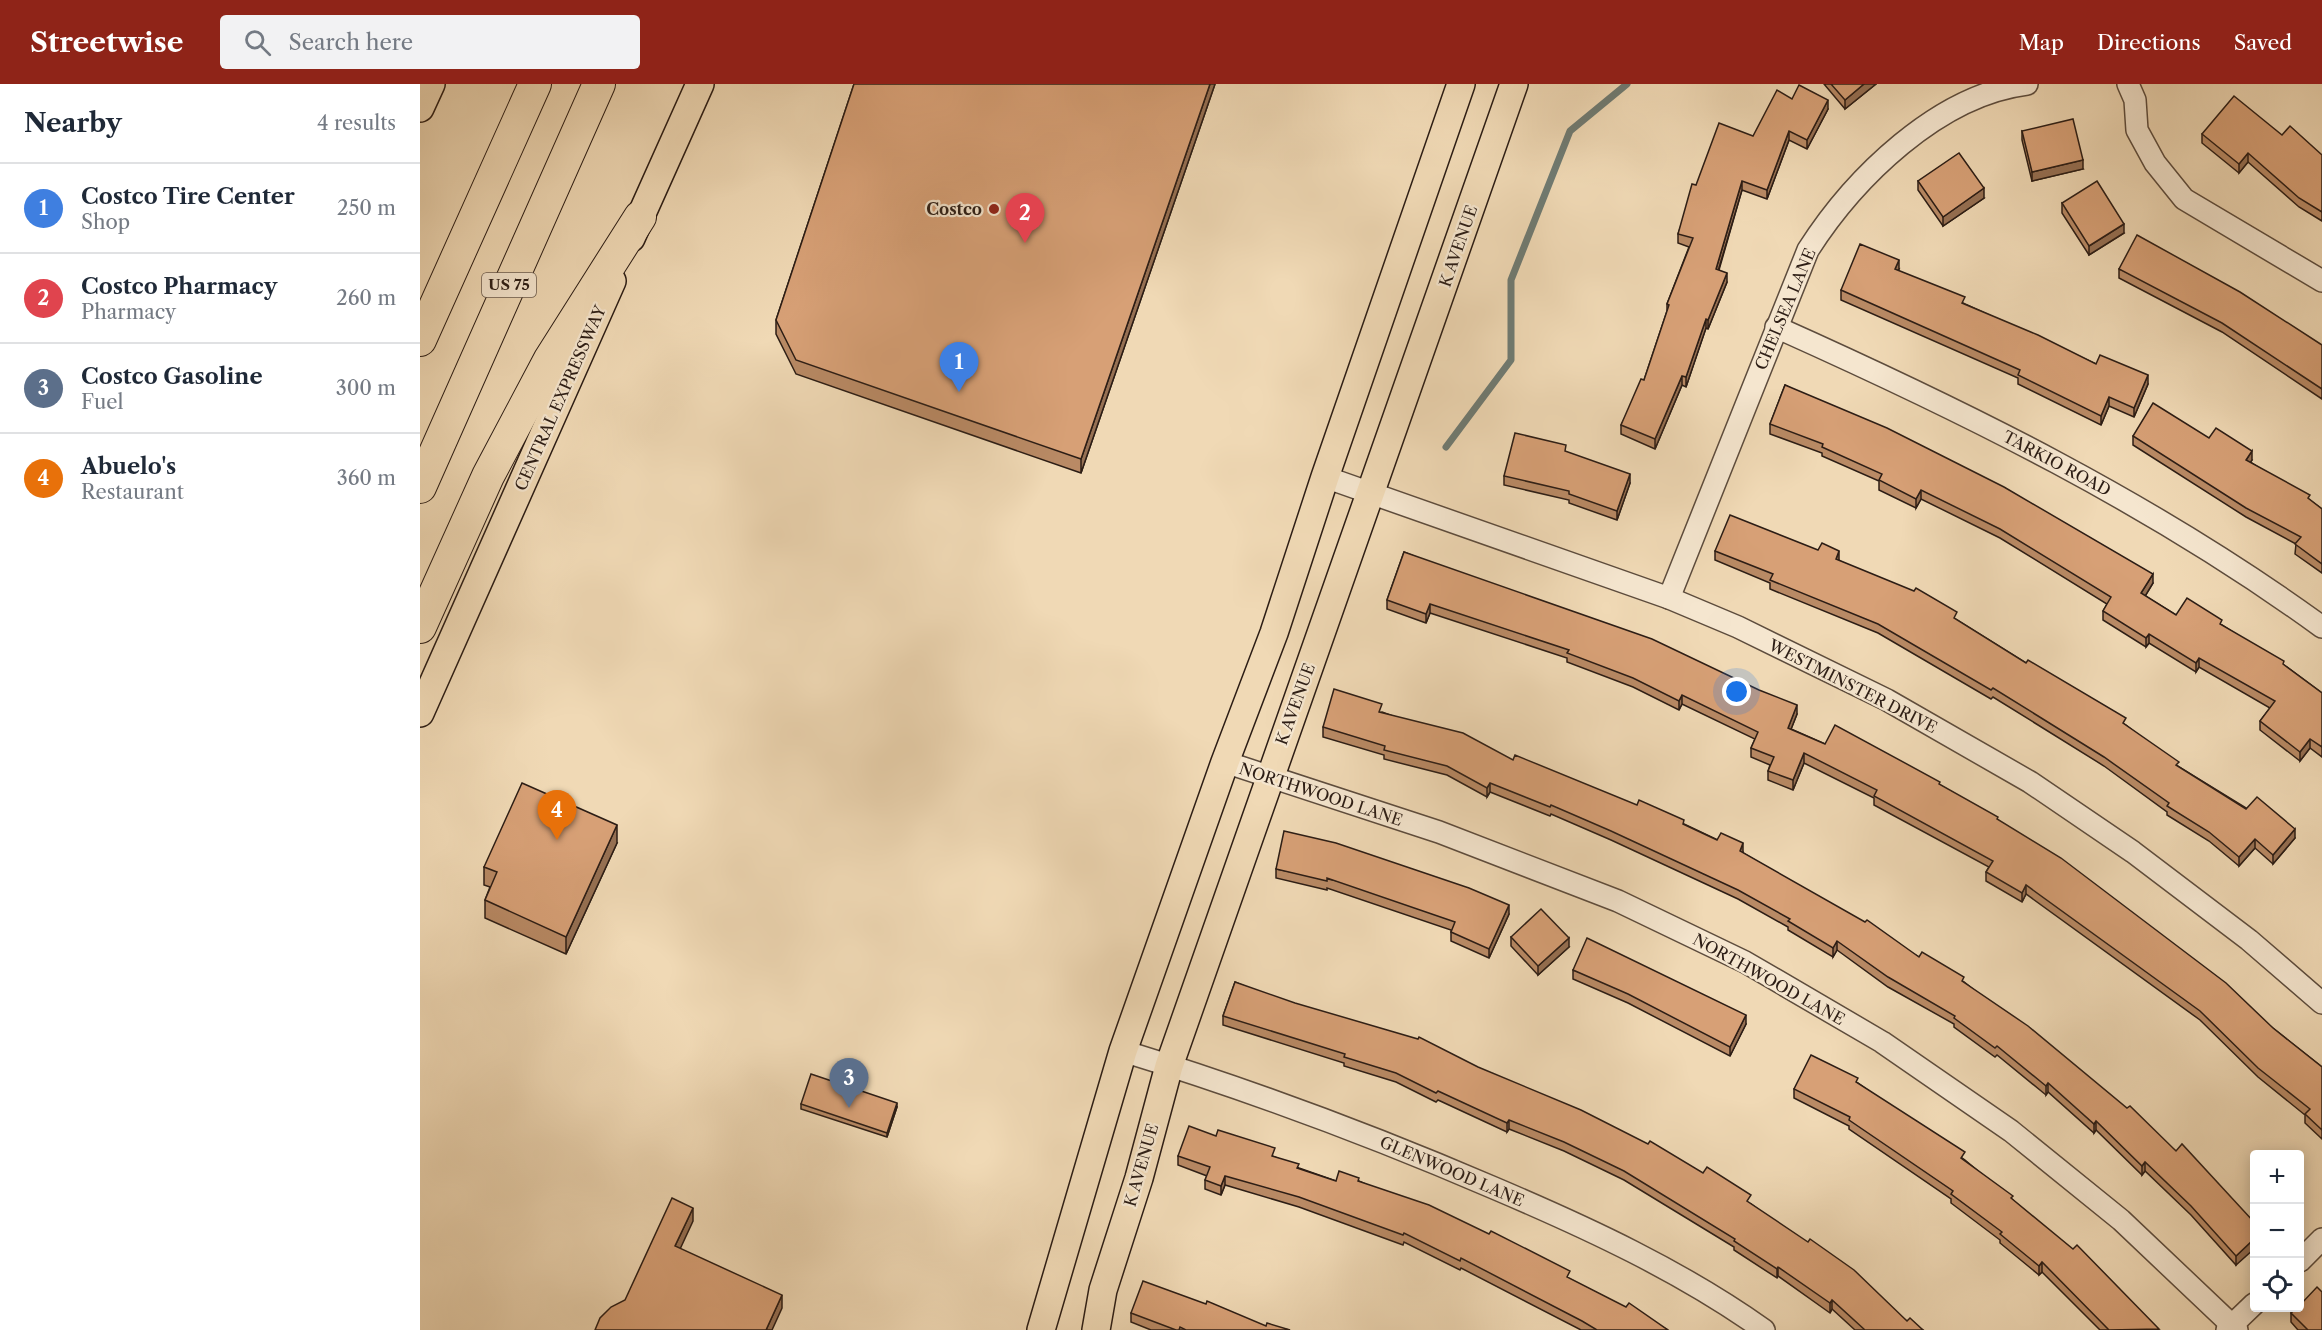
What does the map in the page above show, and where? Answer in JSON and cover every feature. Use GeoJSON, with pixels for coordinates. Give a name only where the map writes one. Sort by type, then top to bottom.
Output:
{"type":"FeatureCollection","features":[{"type":"Feature","properties":{"kind":"highway"},"geometry":{"type":"LineString","coordinates":[[420,340],[535,84]]}},
{"type":"Feature","properties":{"kind":"highway","name":"US 75"},"geometry":{"type":"LineString","coordinates":[[420,487],[599,84]]}},
{"type":"Feature","properties":{"kind":"highway"},"geometry":{"type":"LineString","coordinates":[[420,627],[488,476],[550,359],[640,217]]}},
{"type":"Feature","properties":{"kind":"main road"},"geometry":{"type":"LineString","coordinates":[[420,108],[431,84]]}},
{"type":"Feature","properties":{"kind":"main road","name":"CENTRAL EXPRESSWAY"},"geometry":{"type":"LineString","coordinates":[[420,713],[700,84]]}},
{"type":"Feature","properties":{"kind":"main road"},"geometry":{"type":"LineString","coordinates":[[1041,1330],[1123,1051],[1225,762],[1274,633],[1325,477],[1461,84]]}},
{"type":"Feature","properties":{"kind":"main road","name":"K AVENUE"},"geometry":{"type":"LineString","coordinates":[[1096,1330],[1102,1290],[1138,1178],[1169,1065],[1268,778],[1514,84]]}},
{"type":"Feature","properties":{"kind":"street","name":"CHELSEA LANE"},"geometry":{"type":"LineString","coordinates":[[1670,598],[1808,250],[1832,213],[1877,166],[1927,125],[1965,104],[2013,86],[2027,84]]}},
{"type":"Feature","properties":{"kind":"street"},"geometry":{"type":"LineString","coordinates":[[2128,84],[2134,100],[2137,130],[2155,163],[2184,199],[2322,281]]}},
{"type":"Feature","properties":{"kind":"street","name":"TARKIO ROAD"},"geometry":{"type":"LineString","coordinates":[[1776,327],[1902,383],[2050,458],[2170,525],[2274,592],[2322,627]]}},
{"type":"Feature","properties":{"kind":"street","name":"WESTMINSTER DRIVE"},"geometry":{"type":"LineString","coordinates":[[1325,477],[1670,598],[1738,627],[1887,700],[2030,782],[2133,852],[2249,940],[2322,1003]]}},
{"type":"Feature","properties":{"kind":"street","name":"NORTHWOOD LANE"},"geometry":{"type":"LineString","coordinates":[[1225,762],[1268,778],[1439,832],[1607,896],[1746,962],[1882,1042],[2011,1131],[2121,1220],[2232,1328]]}},
{"type":"Feature","properties":{"kind":"street","name":"GLENWOOD LANE"},"geometry":{"type":"LineString","coordinates":[[1123,1051],[1298,1108],[1416,1154],[1636,1253],[1726,1303],[1764,1330]]}},
{"type":"Feature","properties":{"kind":"street"},"geometry":{"type":"LineString","coordinates":[[2303,1258],[2322,1239]]}},
{"type":"Feature","properties":{"kind":"street"},"geometry":{"type":"LineString","coordinates":[[2232,1328],[2250,1308]]}},
{"type":"Feature","properties":{"kind":"building","name":"Costco"},"geometry":{"type":"Polygon","coordinates":[[[854,84],[1210,84],[1081,459],[796,360],[776,320],[854,84]]]}},
{"type":"Feature","properties":{"kind":"building"},"geometry":{"type":"Polygon","coordinates":[[[1831,84],[1864,84],[1845,100],[1831,84]]]}},
{"type":"Feature","properties":{"kind":"building"},"geometry":{"type":"Polygon","coordinates":[[[1799,85],[1828,100],[1807,140],[1789,131],[1767,190],[1742,181],[1716,269],[1727,273],[1708,320],[1706,319],[1686,377],[1682,376],[1655,439],[1621,425],[1641,379],[1644,380],[1669,305],[1667,304],[1693,238],[1678,234],[1692,184],[1696,185],[1719,123],[1753,136],[1777,90],[1792,99],[1799,85]]]}},
{"type":"Feature","properties":{"kind":"building"},"geometry":{"type":"Polygon","coordinates":[[[2234,96],[2282,135],[2290,126],[2322,155],[2322,212],[2299,198],[2248,153],[2239,164],[2202,134],[2234,96]]]}},
{"type":"Feature","properties":{"kind":"building"},"geometry":{"type":"Polygon","coordinates":[[[2073,119],[2083,160],[2032,172],[2022,131],[2073,119]]]}},
{"type":"Feature","properties":{"kind":"building"},"geometry":{"type":"Polygon","coordinates":[[[1959,153],[1984,188],[1943,217],[1918,181],[1959,153]]]}},
{"type":"Feature","properties":{"kind":"building"},"geometry":{"type":"Polygon","coordinates":[[[2097,181],[2124,224],[2089,246],[2062,203],[2097,181]]]}},
{"type":"Feature","properties":{"kind":"building"},"geometry":{"type":"Polygon","coordinates":[[[2137,235],[2240,292],[2322,345],[2322,389],[2222,323],[2119,269],[2137,235]]]}},
{"type":"Feature","properties":{"kind":"building"},"geometry":{"type":"Polygon","coordinates":[[[1860,244],[1899,260],[1895,269],[1965,297],[1962,303],[2038,335],[2096,364],[2100,355],[2148,375],[2134,408],[2109,397],[2101,416],[2018,375],[2020,370],[1841,290],[1860,244]]]}},
{"type":"Feature","properties":{"kind":"building"},"geometry":{"type":"Polygon","coordinates":[[[1785,385],[1887,428],[2004,487],[2153,574],[2141,593],[2176,615],[2187,598],[2222,620],[2220,624],[2284,661],[2283,664],[2322,693],[2322,747],[2310,739],[2300,752],[2260,721],[2275,701],[2199,658],[2196,663],[2149,634],[2146,638],[2103,611],[2111,597],[2000,529],[1921,490],[1916,499],[1879,480],[1882,474],[1822,447],[1823,444],[1770,424],[1785,385]]]}},
{"type":"Feature","properties":{"kind":"building"},"geometry":{"type":"Polygon","coordinates":[[[2153,403],[2209,438],[2216,428],[2252,451],[2246,460],[2310,495],[2308,498],[2322,509],[2322,564],[2295,544],[2301,537],[2246,508],[2133,436],[2153,403]]]}},
{"type":"Feature","properties":{"kind":"building"},"geometry":{"type":"Polygon","coordinates":[[[1515,433],[1566,445],[1565,451],[1630,474],[1617,511],[1569,494],[1569,491],[1504,476],[1515,433]]]}},
{"type":"Feature","properties":{"kind":"building"},"geometry":{"type":"Polygon","coordinates":[[[1730,515],[1818,550],[1822,543],[1839,551],[1836,559],[1914,591],[1916,588],[1957,612],[1954,618],[2026,663],[2028,660],[2126,718],[2123,723],[2179,762],[2176,765],[2246,809],[2257,797],[2295,829],[2273,855],[2255,839],[2239,857],[2209,832],[2167,806],[2169,803],[2104,757],[1993,688],[1991,690],[1878,624],[1770,580],[1773,574],[1715,551],[1730,515]]]}},
{"type":"Feature","properties":{"kind":"building"},"geometry":{"type":"Polygon","coordinates":[[[1404,552],[1652,639],[1759,690],[1797,705],[1788,728],[1825,744],[1835,725],[1940,782],[1939,784],[1998,817],[1997,819],[2061,858],[2226,983],[2273,1028],[2322,1067],[2322,1130],[2305,1114],[2310,1109],[2258,1068],[2200,1011],[2026,885],[2022,893],[1986,872],[1993,861],[1874,796],[1877,790],[1804,753],[1793,780],[1768,771],[1774,757],[1751,748],[1758,732],[1682,695],[1679,701],[1633,678],[1567,653],[1569,650],[1430,604],[1426,614],[1387,600],[1404,552]]]}},
{"type":"Feature","properties":{"kind":"building"},"geometry":{"type":"Polygon","coordinates":[[[1334,689],[1382,704],[1379,712],[1463,733],[1513,760],[1515,755],[1637,805],[1639,800],[1684,820],[1683,824],[1717,840],[1721,833],[1743,843],[1740,851],[1865,922],[1867,920],[1919,957],[1922,952],[1964,977],[1962,981],[2028,1026],[2127,1108],[2130,1106],[2176,1151],[2182,1144],[2250,1218],[2250,1243],[2236,1256],[2191,1206],[2145,1162],[2142,1166],[2096,1121],[2094,1124],[2048,1083],[2046,1086],[1997,1046],[1995,1048],[1954,1018],[1955,1016],[1888,977],[1837,941],[1833,948],[1788,921],[1790,919],[1738,890],[1551,805],[1550,807],[1490,783],[1487,788],[1447,766],[1384,750],[1385,746],[1323,727],[1334,689]]]}},
{"type":"Feature","properties":{"kind":"building"},"geometry":{"type":"Polygon","coordinates":[[[522,783],[617,825],[566,937],[485,900],[497,872],[484,867],[522,783]]]}},
{"type":"Feature","properties":{"kind":"building"},"geometry":{"type":"Polygon","coordinates":[[[1284,831],[1336,843],[1469,888],[1509,905],[1489,949],[1451,932],[1455,922],[1327,878],[1327,881],[1276,869],[1284,831]]]}},
{"type":"Feature","properties":{"kind":"building"},"geometry":{"type":"Polygon","coordinates":[[[1541,909],[1569,938],[1538,966],[1511,937],[1541,909]]]}},
{"type":"Feature","properties":{"kind":"building"},"geometry":{"type":"Polygon","coordinates":[[[1587,938],[1746,1015],[1730,1047],[1628,994],[1573,970],[1587,938]]]}},
{"type":"Feature","properties":{"kind":"building"},"geometry":{"type":"Polygon","coordinates":[[[1235,982],[1295,1003],[1418,1039],[1419,1037],[1478,1067],[1581,1110],[1648,1144],[1650,1141],[1703,1173],[1707,1167],[1751,1195],[1747,1201],[1808,1242],[1810,1239],[1854,1270],[1907,1321],[1910,1318],[1923,1330],[1865,1330],[1832,1300],[1830,1303],[1778,1267],[1777,1269],[1734,1241],[1735,1239],[1624,1171],[1564,1142],[1509,1120],[1507,1123],[1438,1091],[1436,1093],[1396,1073],[1344,1057],[1345,1054],[1223,1016],[1235,982]]]}},
{"type":"Feature","properties":{"kind":"building"},"geometry":{"type":"Polygon","coordinates":[[[1811,1055],[1858,1078],[1856,1082],[1965,1152],[1961,1158],[2013,1196],[2011,1198],[2073,1249],[2077,1245],[2159,1329],[2109,1330],[2042,1262],[2039,1266],[2000,1234],[2002,1232],[1951,1194],[1953,1191],[1849,1120],[1850,1117],[1794,1089],[1811,1055]]]}},
{"type":"Feature","properties":{"kind":"building"},"geometry":{"type":"Polygon","coordinates":[[[811,1074],[897,1103],[887,1133],[801,1104],[811,1074]]]}},
{"type":"Feature","properties":{"kind":"building"},"geometry":{"type":"Polygon","coordinates":[[[1189,1126],[1216,1136],[1218,1130],[1275,1148],[1272,1156],[1299,1164],[1297,1168],[1336,1181],[1339,1171],[1359,1178],[1358,1181],[1429,1205],[1489,1234],[1491,1231],[1570,1271],[1567,1277],[1626,1307],[1629,1303],[1668,1330],[1597,1330],[1461,1258],[1460,1261],[1404,1233],[1403,1235],[1299,1197],[1225,1176],[1221,1186],[1205,1180],[1210,1167],[1178,1156],[1189,1126]]]}},
{"type":"Feature","properties":{"kind":"building"},"geometry":{"type":"Polygon","coordinates":[[[672,1198],[693,1208],[675,1246],[782,1295],[766,1330],[595,1330],[600,1318],[611,1307],[625,1300],[672,1198]]]}},
{"type":"Feature","properties":{"kind":"building"},"geometry":{"type":"Polygon","coordinates":[[[1143,1281],[1206,1304],[1207,1301],[1266,1326],[1267,1323],[1290,1330],[1186,1330],[1180,1327],[1176,1330],[1131,1313],[1143,1281]]]}},
{"type":"Feature","properties":{"kind":"building"},"geometry":{"type":"Polygon","coordinates":[[[2317,1287],[2322,1292],[2322,1330],[2308,1330],[2291,1313],[2304,1312],[2304,1301],[2317,1287]]]}},
{"type":"Feature","properties":{"kind":"waterway"},"geometry":{"type":"LineString","coordinates":[[1446,447],[1511,360],[1511,280],[1570,131],[1627,84]]}},
{"type":"Feature","properties":{"kind":"place","name":"Costco"},"geometry":{"type":"Point","coordinates":[994,209]}},
{"type":"Feature","properties":{"kind":"place","name":"Costco Pharmacy"},"geometry":{"type":"Point","coordinates":[1025,243]}},
{"type":"Feature","properties":{"kind":"place","name":"Costco Tire Center"},"geometry":{"type":"Point","coordinates":[959,392]}},
{"type":"Feature","properties":{"kind":"place","name":"Abuelo's"},"geometry":{"type":"Point","coordinates":[557,840]}},
{"type":"Feature","properties":{"kind":"place","name":"Costco Gasoline"},"geometry":{"type":"Point","coordinates":[849,1108]}}]}
